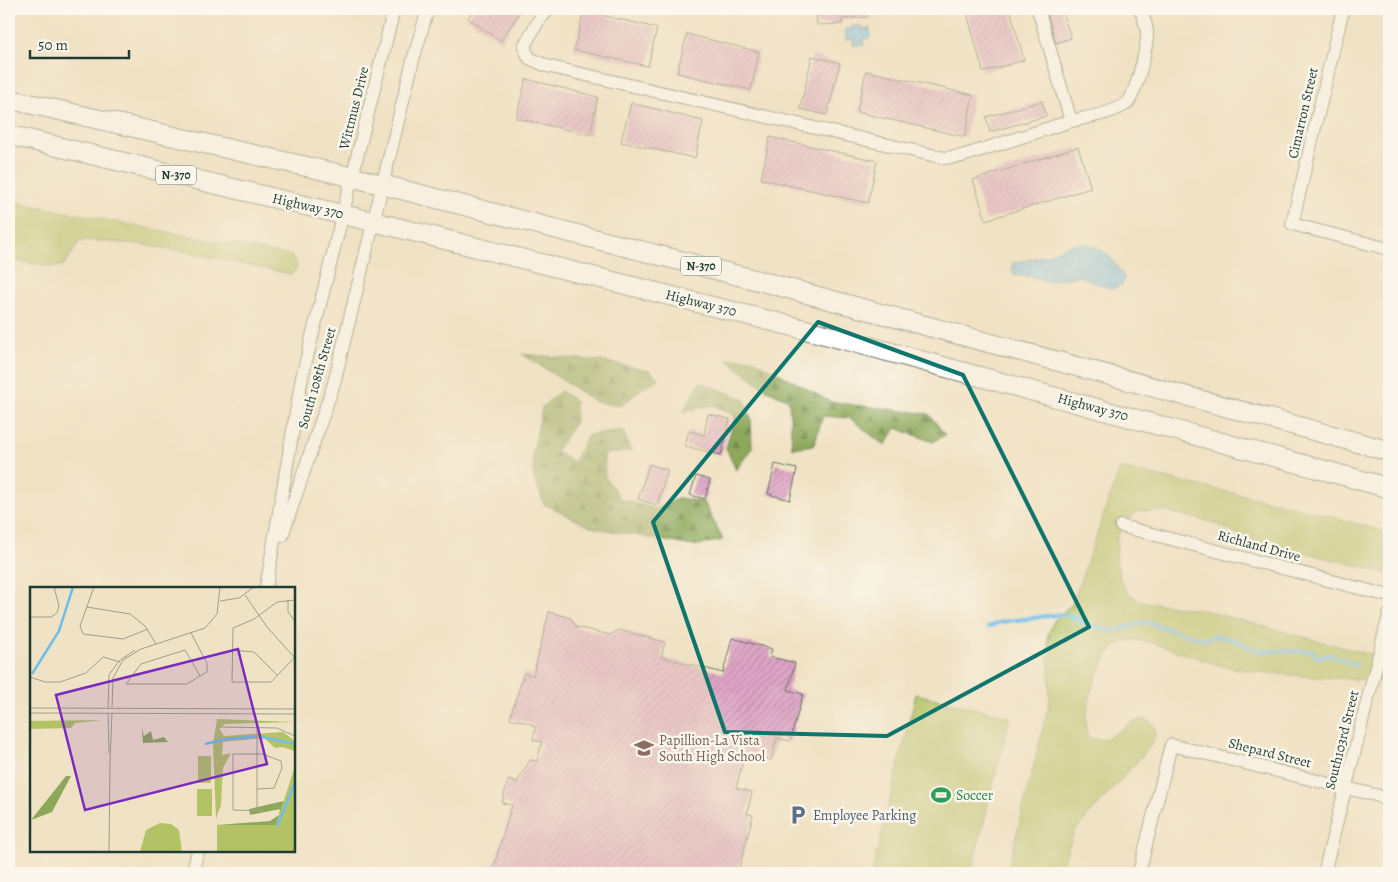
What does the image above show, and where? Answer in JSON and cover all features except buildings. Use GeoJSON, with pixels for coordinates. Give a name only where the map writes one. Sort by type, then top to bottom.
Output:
{"type":"FeatureCollection","features":[{"type":"Feature","properties":{"kind":"highway","name":"N-370"},"geometry":{"type":"LineString","coordinates":[[9,99],[352,178],[768,282],[1389,451]]}},
{"type":"Feature","properties":{"kind":"highway","name":"Highway 370"},"geometry":{"type":"LineString","coordinates":[[9,135],[373,222],[818,333],[1389,488]]}},
{"type":"Feature","properties":{"kind":"street","name":"Wittmus Drive"},"geometry":{"type":"LineString","coordinates":[[343,215],[394,9]]}},
{"type":"Feature","properties":{"kind":"street"},"geometry":{"type":"LineString","coordinates":[[382,186],[413,60],[424,19],[429,9]]}},
{"type":"Feature","properties":{"kind":"street"},"geometry":{"type":"LineString","coordinates":[[548,9],[539,20],[524,46],[529,58],[547,66],[945,158],[962,156],[1118,108],[1128,102],[1134,89],[1147,39],[1147,29],[1140,9]]}},
{"type":"Feature","properties":{"kind":"street"},"geometry":{"type":"LineString","coordinates":[[1038,9],[1071,121]]}},
{"type":"Feature","properties":{"kind":"street","name":"Cimarron Street"},"geometry":{"type":"LineString","coordinates":[[1343,9],[1292,224],[1389,249]]}},
{"type":"Feature","properties":{"kind":"street","name":"South 108th Street"},"geometry":{"type":"LineString","coordinates":[[269,574],[334,383],[382,186]]}},
{"type":"Feature","properties":{"kind":"street","name":"South 108th Street"},"geometry":{"type":"LineString","coordinates":[[266,587],[302,377],[343,215]]}},
{"type":"Feature","properties":{"kind":"street","name":"Richland Drive"},"geometry":{"type":"LineString","coordinates":[[1121,526],[1389,596]]}},
{"type":"Feature","properties":{"kind":"street","name":"South103rd Street"},"geometry":{"type":"LineString","coordinates":[[1324,873],[1389,615]]}},
{"type":"Feature","properties":{"kind":"street","name":"Shepard Street"},"geometry":{"type":"LineString","coordinates":[[1139,873],[1171,744],[1379,796],[1389,801]]}},
{"type":"Feature","properties":{"kind":"street"},"geometry":{"type":"LineString","coordinates":[[192,873],[198,852]]}},
{"type":"Feature","properties":{"kind":"highlighted area"},"geometry":{"type":"Polygon","coordinates":[[[818,322],[963,375],[1089,627],[887,736],[725,732],[653,522],[818,322]]]}},
{"type":"Feature","properties":{"kind":"green space"},"geometry":{"type":"Polygon","coordinates":[[[9,201],[291,256],[296,264],[296,269],[290,274],[187,252],[137,244],[86,240],[79,242],[65,264],[57,267],[9,260],[9,201]]]}},
{"type":"Feature","properties":{"kind":"green space"},"geometry":{"type":"Polygon","coordinates":[[[522,354],[601,361],[649,370],[659,379],[644,387],[621,406],[596,402],[522,354]]]}},
{"type":"Feature","properties":{"kind":"green space"},"geometry":{"type":"Polygon","coordinates":[[[726,359],[753,359],[831,402],[929,414],[945,435],[933,442],[896,428],[885,446],[850,418],[823,416],[814,445],[792,448],[789,400],[767,390],[726,359]]]}},
{"type":"Feature","properties":{"kind":"green space"},"geometry":{"type":"Polygon","coordinates":[[[700,382],[744,399],[751,419],[752,448],[736,470],[726,448],[735,416],[714,405],[683,412],[700,382]]]}},
{"type":"Feature","properties":{"kind":"green space"},"geometry":{"type":"Polygon","coordinates":[[[561,391],[575,401],[575,423],[556,452],[574,462],[588,435],[623,430],[631,451],[604,454],[605,477],[621,499],[656,509],[679,498],[704,502],[723,540],[693,546],[590,527],[544,504],[534,478],[533,453],[542,407],[561,391]]]}},
{"type":"Feature","properties":{"kind":"green space"},"geometry":{"type":"Polygon","coordinates":[[[1120,468],[1300,508],[1389,533],[1389,574],[1307,553],[1259,544],[1214,523],[1165,511],[1139,511],[1125,521],[1117,537],[1116,560],[1121,582],[1129,594],[1141,601],[1206,611],[1389,658],[1389,681],[1299,676],[1245,670],[1214,664],[1146,641],[1132,640],[1117,645],[1101,667],[1095,681],[1087,712],[1087,736],[1095,739],[1106,738],[1132,723],[1144,720],[1149,721],[1154,726],[1155,734],[1153,740],[1149,748],[1074,832],[1059,873],[1007,873],[1050,700],[1048,635],[1054,621],[1072,605],[1120,468]]]}},
{"type":"Feature","properties":{"kind":"green space","name":"Soccer"},"geometry":{"type":"Polygon","coordinates":[[[916,694],[1010,717],[971,873],[872,873],[916,694]]]}},
{"type":"Feature","properties":{"kind":"water"},"geometry":{"type":"Polygon","coordinates":[[[852,26],[862,26],[863,29],[870,28],[870,38],[863,39],[864,45],[853,45],[853,39],[846,40],[845,29],[852,29],[852,26]]]}},
{"type":"Feature","properties":{"kind":"water"},"geometry":{"type":"Polygon","coordinates":[[[1070,245],[1091,245],[1107,254],[1123,275],[1122,285],[1111,289],[1080,276],[1048,281],[1013,275],[1013,263],[1047,255],[1070,245]]]}},
{"type":"Feature","properties":{"kind":"waterway"},"geometry":{"type":"LineString","coordinates":[[988,627],[1001,622],[1064,614],[1090,625],[1113,631],[1146,622],[1198,638],[1207,639],[1214,636],[1229,638],[1258,651],[1310,651],[1314,652],[1316,657],[1330,655],[1357,665]]}},
{"type":"Feature","properties":{"kind":"place","name":"Papillion-La Vista South High School"},"geometry":{"type":"Point","coordinates":[644,748]}},
{"type":"Feature","properties":{"kind":"place","name":"Soccer"},"geometry":{"type":"Point","coordinates":[941,795]}},
{"type":"Feature","properties":{"kind":"place","name":"Employee Parking"},"geometry":{"type":"Point","coordinates":[798,815]}}]}
